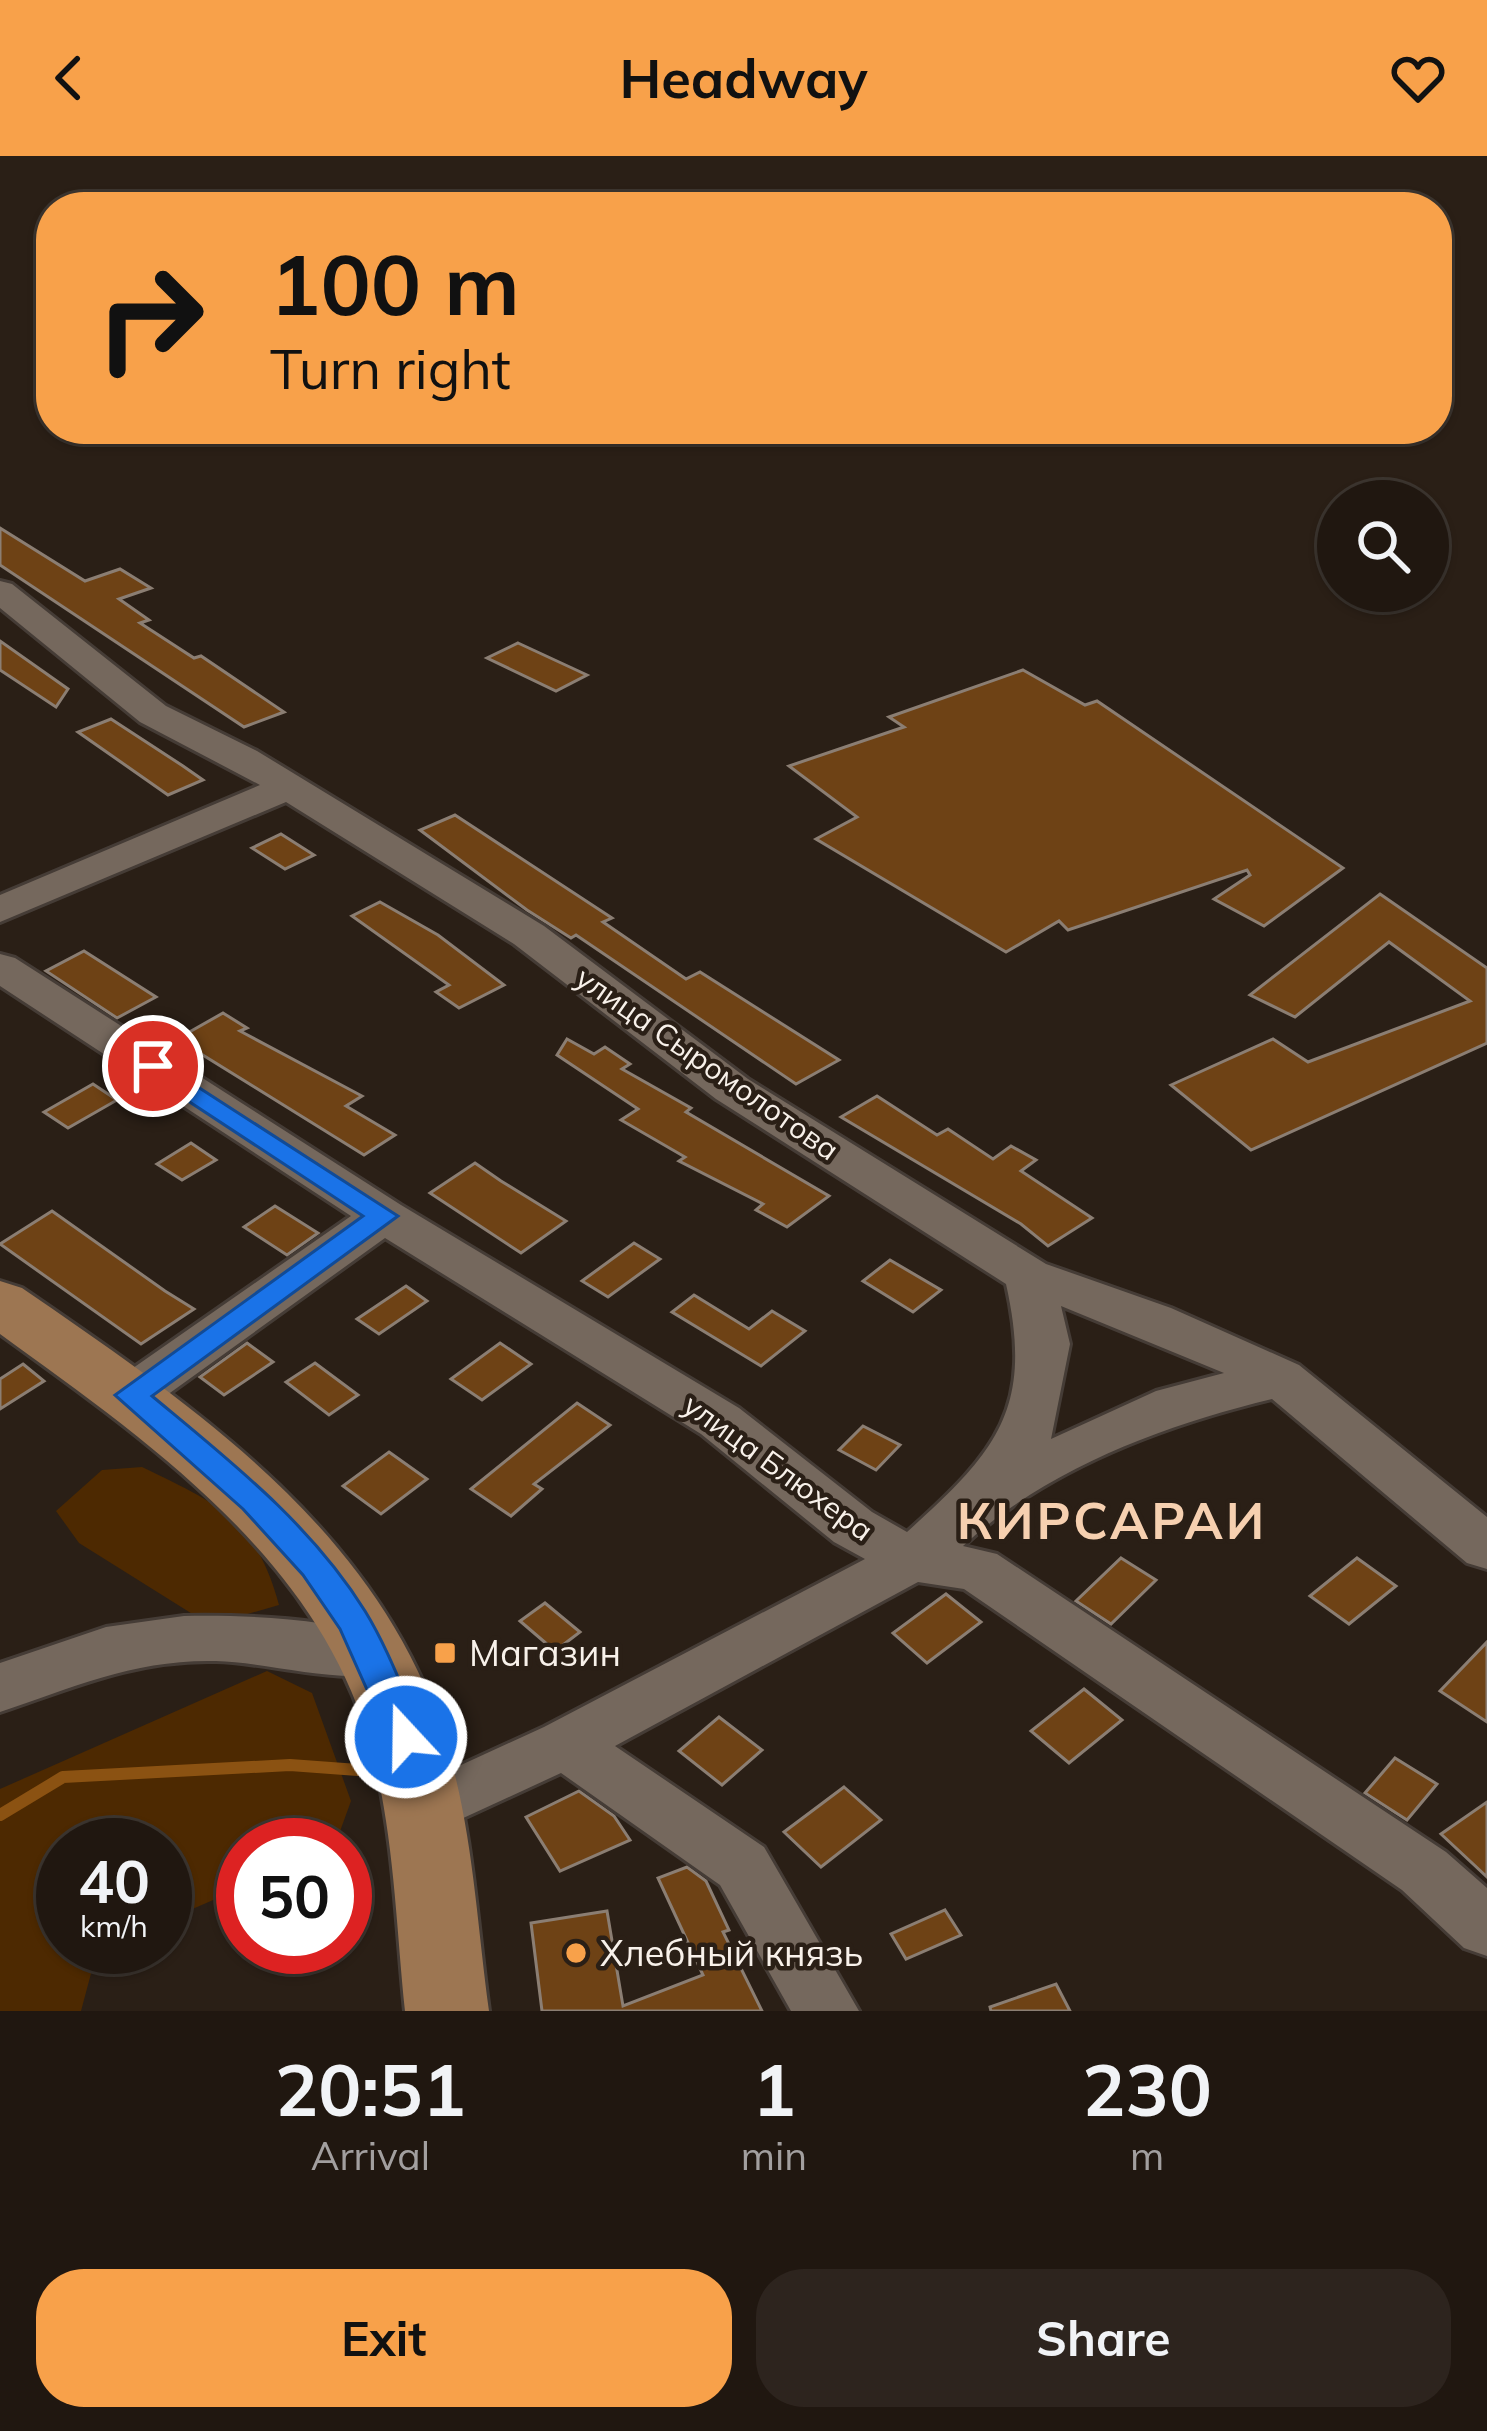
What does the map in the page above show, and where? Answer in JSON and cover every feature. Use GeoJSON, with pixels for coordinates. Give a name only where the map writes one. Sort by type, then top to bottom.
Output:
{"type":"FeatureCollection","features":[{"type":"Feature","properties":{"kind":"main road"},"geometry":{"type":"LineString","coordinates":[[0,1303],[130,1395],[255,1501],[315,1565],[370,1655],[398,1712],[422,1811],[447,2011]]}},
{"type":"Feature","properties":{"kind":"street","name":"улица Сыромолотова"},"geometry":{"type":"LineString","coordinates":[[0,591],[153,714],[244,759],[529,935],[732,1089],[1029,1276],[1153,1320],[1281,1378],[1487,1548]]}},
{"type":"Feature","properties":{"kind":"street"},"geometry":{"type":"LineString","coordinates":[[0,910],[286,788]]}},
{"type":"Feature","properties":{"kind":"street","name":"улица Блюхера"},"geometry":{"type":"LineString","coordinates":[[0,967],[383,1216],[720,1420],[834,1514],[912,1560],[976,1569],[995,1581],[1424,1871],[1487,1928]]}},
{"type":"Feature","properties":{"kind":"street"},"geometry":{"type":"LineString","coordinates":[[130,1395],[383,1216]]}},
{"type":"Feature","properties":{"kind":"street"},"geometry":{"type":"LineString","coordinates":[[422,1811],[565,1744],[912,1560],[989,1490],[1030,1429],[1045,1344],[1029,1276]]}},
{"type":"Feature","properties":{"kind":"street"},"geometry":{"type":"LineString","coordinates":[[989,1490],[1174,1404],[1281,1378]]}},
{"type":"Feature","properties":{"kind":"street"},"geometry":{"type":"LineString","coordinates":[[0,1688],[92,1653],[150,1641],[274,1641],[370,1655]]}},
{"type":"Feature","properties":{"kind":"street"},"geometry":{"type":"LineString","coordinates":[[565,1744],[742,1866],[826,2010]]}},
{"type":"Feature","properties":{"kind":"shaded area"},"geometry":{"type":"Polygon","coordinates":[[[142,1467],[212,1504],[245,1533],[270,1576],[279,1605],[244,1615],[194,1615],[79,1543],[56,1511],[102,1470],[142,1467]]]}},
{"type":"Feature","properties":{"kind":"shaded area"},"geometry":{"type":"Polygon","coordinates":[[[267,1671],[312,1693],[351,1801],[345,1818],[216,1818],[216,1899],[192,1909],[192,1818],[36,1818],[36,1974],[91,1974],[81,2011],[0,2011],[0,1789],[267,1671]]]}},
{"type":"Feature","properties":{"kind":"building"},"geometry":{"type":"Polygon","coordinates":[[[0,528],[85,581],[120,569],[151,588],[119,599],[149,620],[140,623],[194,658],[201,656],[284,712],[244,727],[0,565],[0,528]]]}},
{"type":"Feature","properties":{"kind":"building"},"geometry":{"type":"Polygon","coordinates":[[[0,641],[68,689],[56,707],[0,670],[0,641]]]}},
{"type":"Feature","properties":{"kind":"building"},"geometry":{"type":"Polygon","coordinates":[[[518,643],[587,675],[556,691],[487,658],[518,643]]]}},
{"type":"Feature","properties":{"kind":"building"},"geometry":{"type":"Polygon","coordinates":[[[1023,670],[1085,705],[1097,701],[1343,868],[1264,926],[1214,899],[1250,875],[1247,870],[1068,930],[1059,921],[1006,952],[816,839],[857,817],[789,766],[904,727],[889,717],[1023,670]]]}},
{"type":"Feature","properties":{"kind":"building"},"geometry":{"type":"Polygon","coordinates":[[[111,719],[203,780],[168,795],[78,732],[111,719]]]}},
{"type":"Feature","properties":{"kind":"building"},"geometry":{"type":"Polygon","coordinates":[[[455,815],[612,918],[603,922],[686,979],[700,972],[839,1060],[796,1084],[576,935],[571,938],[527,910],[420,830],[455,815]]]}},
{"type":"Feature","properties":{"kind":"building"},"geometry":{"type":"Polygon","coordinates":[[[281,834],[314,855],[285,869],[252,848],[281,834]]]}},
{"type":"Feature","properties":{"kind":"building"},"geometry":{"type":"Polygon","coordinates":[[[1380,894],[1487,968],[1487,1043],[1251,1150],[1171,1085],[1273,1039],[1308,1062],[1470,1001],[1389,942],[1295,1017],[1250,995],[1380,894]]]}},
{"type":"Feature","properties":{"kind":"building"},"geometry":{"type":"Polygon","coordinates":[[[380,902],[438,935],[504,985],[459,1008],[436,992],[449,985],[352,916],[380,902]]]}},
{"type":"Feature","properties":{"kind":"building"},"geometry":{"type":"Polygon","coordinates":[[[84,951],[156,997],[117,1018],[46,971],[84,951]]]}},
{"type":"Feature","properties":{"kind":"building"},"geometry":{"type":"Polygon","coordinates":[[[223,1013],[247,1028],[240,1031],[362,1096],[346,1106],[395,1135],[364,1155],[177,1039],[223,1013]]]}},
{"type":"Feature","properties":{"kind":"building"},"geometry":{"type":"Polygon","coordinates":[[[567,1039],[594,1054],[605,1047],[630,1064],[622,1069],[691,1108],[686,1112],[829,1196],[787,1227],[756,1210],[763,1204],[679,1161],[685,1157],[621,1120],[638,1109],[557,1055],[567,1039]]]}},
{"type":"Feature","properties":{"kind":"building"},"geometry":{"type":"Polygon","coordinates":[[[93,1084],[117,1100],[68,1128],[44,1112],[93,1084]]]}},
{"type":"Feature","properties":{"kind":"building"},"geometry":{"type":"Polygon","coordinates":[[[877,1096],[937,1135],[948,1129],[993,1159],[1011,1146],[1036,1160],[1021,1171],[1092,1218],[1048,1246],[1021,1224],[841,1117],[877,1096]]]}},
{"type":"Feature","properties":{"kind":"building"},"geometry":{"type":"Polygon","coordinates":[[[191,1143],[216,1160],[182,1180],[157,1164],[191,1143]]]}},
{"type":"Feature","properties":{"kind":"building"},"geometry":{"type":"Polygon","coordinates":[[[475,1163],[566,1221],[521,1253],[430,1193],[475,1163]]]}},
{"type":"Feature","properties":{"kind":"building"},"geometry":{"type":"Polygon","coordinates":[[[275,1206],[318,1233],[287,1255],[244,1227],[275,1206]]]}},
{"type":"Feature","properties":{"kind":"building"},"geometry":{"type":"Polygon","coordinates":[[[52,1211],[194,1309],[141,1344],[0,1244],[52,1211]]]}},
{"type":"Feature","properties":{"kind":"building"},"geometry":{"type":"Polygon","coordinates":[[[634,1243],[660,1259],[608,1297],[582,1281],[634,1243]]]}},
{"type":"Feature","properties":{"kind":"building"},"geometry":{"type":"Polygon","coordinates":[[[890,1260],[941,1290],[913,1312],[863,1281],[890,1260]]]}},
{"type":"Feature","properties":{"kind":"building"},"geometry":{"type":"Polygon","coordinates":[[[406,1286],[427,1301],[379,1334],[357,1319],[406,1286]]]}},
{"type":"Feature","properties":{"kind":"building"},"geometry":{"type":"Polygon","coordinates":[[[694,1295],[749,1329],[772,1311],[805,1331],[761,1366],[672,1312],[694,1295]]]}},
{"type":"Feature","properties":{"kind":"building"},"geometry":{"type":"Polygon","coordinates":[[[247,1343],[273,1362],[224,1395],[200,1377],[247,1343]]]}},
{"type":"Feature","properties":{"kind":"building"},"geometry":{"type":"Polygon","coordinates":[[[500,1343],[531,1364],[482,1400],[451,1379],[500,1343]]]}},
{"type":"Feature","properties":{"kind":"building"},"geometry":{"type":"Polygon","coordinates":[[[315,1363],[358,1395],[329,1415],[286,1382],[315,1363]]]}},
{"type":"Feature","properties":{"kind":"building"},"geometry":{"type":"Polygon","coordinates":[[[23,1364],[44,1381],[0,1409],[0,1379],[23,1364]]]}},
{"type":"Feature","properties":{"kind":"building"},"geometry":{"type":"Polygon","coordinates":[[[577,1403],[610,1425],[534,1484],[542,1489],[511,1516],[471,1489],[577,1403]]]}},
{"type":"Feature","properties":{"kind":"building"},"geometry":{"type":"Polygon","coordinates":[[[863,1426],[900,1445],[876,1470],[839,1450],[863,1426]]]}},
{"type":"Feature","properties":{"kind":"building"},"geometry":{"type":"Polygon","coordinates":[[[389,1452],[427,1479],[381,1514],[343,1486],[389,1452]]]}},
{"type":"Feature","properties":{"kind":"building"},"geometry":{"type":"Polygon","coordinates":[[[1121,1558],[1156,1580],[1111,1624],[1076,1601],[1121,1558]]]}},
{"type":"Feature","properties":{"kind":"building"},"geometry":{"type":"Polygon","coordinates":[[[1357,1558],[1396,1586],[1349,1624],[1310,1596],[1357,1558]]]}},
{"type":"Feature","properties":{"kind":"building"},"geometry":{"type":"Polygon","coordinates":[[[946,1594],[981,1622],[927,1663],[893,1633],[946,1594]]]}},
{"type":"Feature","properties":{"kind":"building"},"geometry":{"type":"Polygon","coordinates":[[[545,1603],[580,1632],[555,1651],[520,1621],[545,1603]]]}},
{"type":"Feature","properties":{"kind":"building"},"geometry":{"type":"Polygon","coordinates":[[[1487,1642],[1487,1722],[1440,1691],[1487,1642]]]}},
{"type":"Feature","properties":{"kind":"building"},"geometry":{"type":"Polygon","coordinates":[[[1084,1689],[1122,1720],[1069,1763],[1031,1731],[1084,1689]]]}},
{"type":"Feature","properties":{"kind":"building"},"geometry":{"type":"Polygon","coordinates":[[[719,1717],[762,1750],[722,1785],[679,1751],[719,1717]]]}},
{"type":"Feature","properties":{"kind":"building"},"geometry":{"type":"Polygon","coordinates":[[[1395,1758],[1437,1784],[1407,1820],[1365,1793],[1395,1758]]]}},
{"type":"Feature","properties":{"kind":"building"},"geometry":{"type":"Polygon","coordinates":[[[844,1787],[881,1820],[821,1867],[784,1832],[844,1787]]]}},
{"type":"Feature","properties":{"kind":"building"},"geometry":{"type":"Polygon","coordinates":[[[579,1791],[614,1816],[630,1840],[560,1871],[526,1817],[579,1791]]]}},
{"type":"Feature","properties":{"kind":"building"},"geometry":{"type":"Polygon","coordinates":[[[1487,1802],[1487,1877],[1441,1834],[1487,1802]]]}},
{"type":"Feature","properties":{"kind":"building"},"geometry":{"type":"Polygon","coordinates":[[[687,1867],[706,1881],[729,1930],[723,1932],[762,2011],[542,2011],[531,1923],[607,1911],[623,2006],[703,1975],[658,1878],[687,1867]]]}},
{"type":"Feature","properties":{"kind":"building"},"geometry":{"type":"Polygon","coordinates":[[[945,1910],[961,1935],[906,1959],[891,1934],[945,1910]]]}},
{"type":"Feature","properties":{"kind":"building"},"geometry":{"type":"Polygon","coordinates":[[[1056,1984],[1070,2011],[991,2011],[990,2007],[1056,1984]]]}},
{"type":"Feature","properties":{"kind":"waterway"},"geometry":{"type":"LineString","coordinates":[[0,1815],[63,1777],[290,1765],[385,1772]]}},
{"type":"Feature","properties":{"kind":"place","name":"Магазин"},"geometry":{"type":"Point","coordinates":[445,1653]}},
{"type":"Feature","properties":{"kind":"place","name":"Хлебный князь"},"geometry":{"type":"Point","coordinates":[576,1953]}},
{"type":"Feature","properties":{"kind":"district","name":"КИРСАРАИ"},"geometry":{"type":"Point","coordinates":[1112,1521]}},
{"type":"Feature","properties":{"kind":"route"},"geometry":{"type":"LineString","coordinates":[[153,1066],[383,1216],[130,1395],[255,1501],[315,1565],[354,1623],[406,1737]]}}]}
